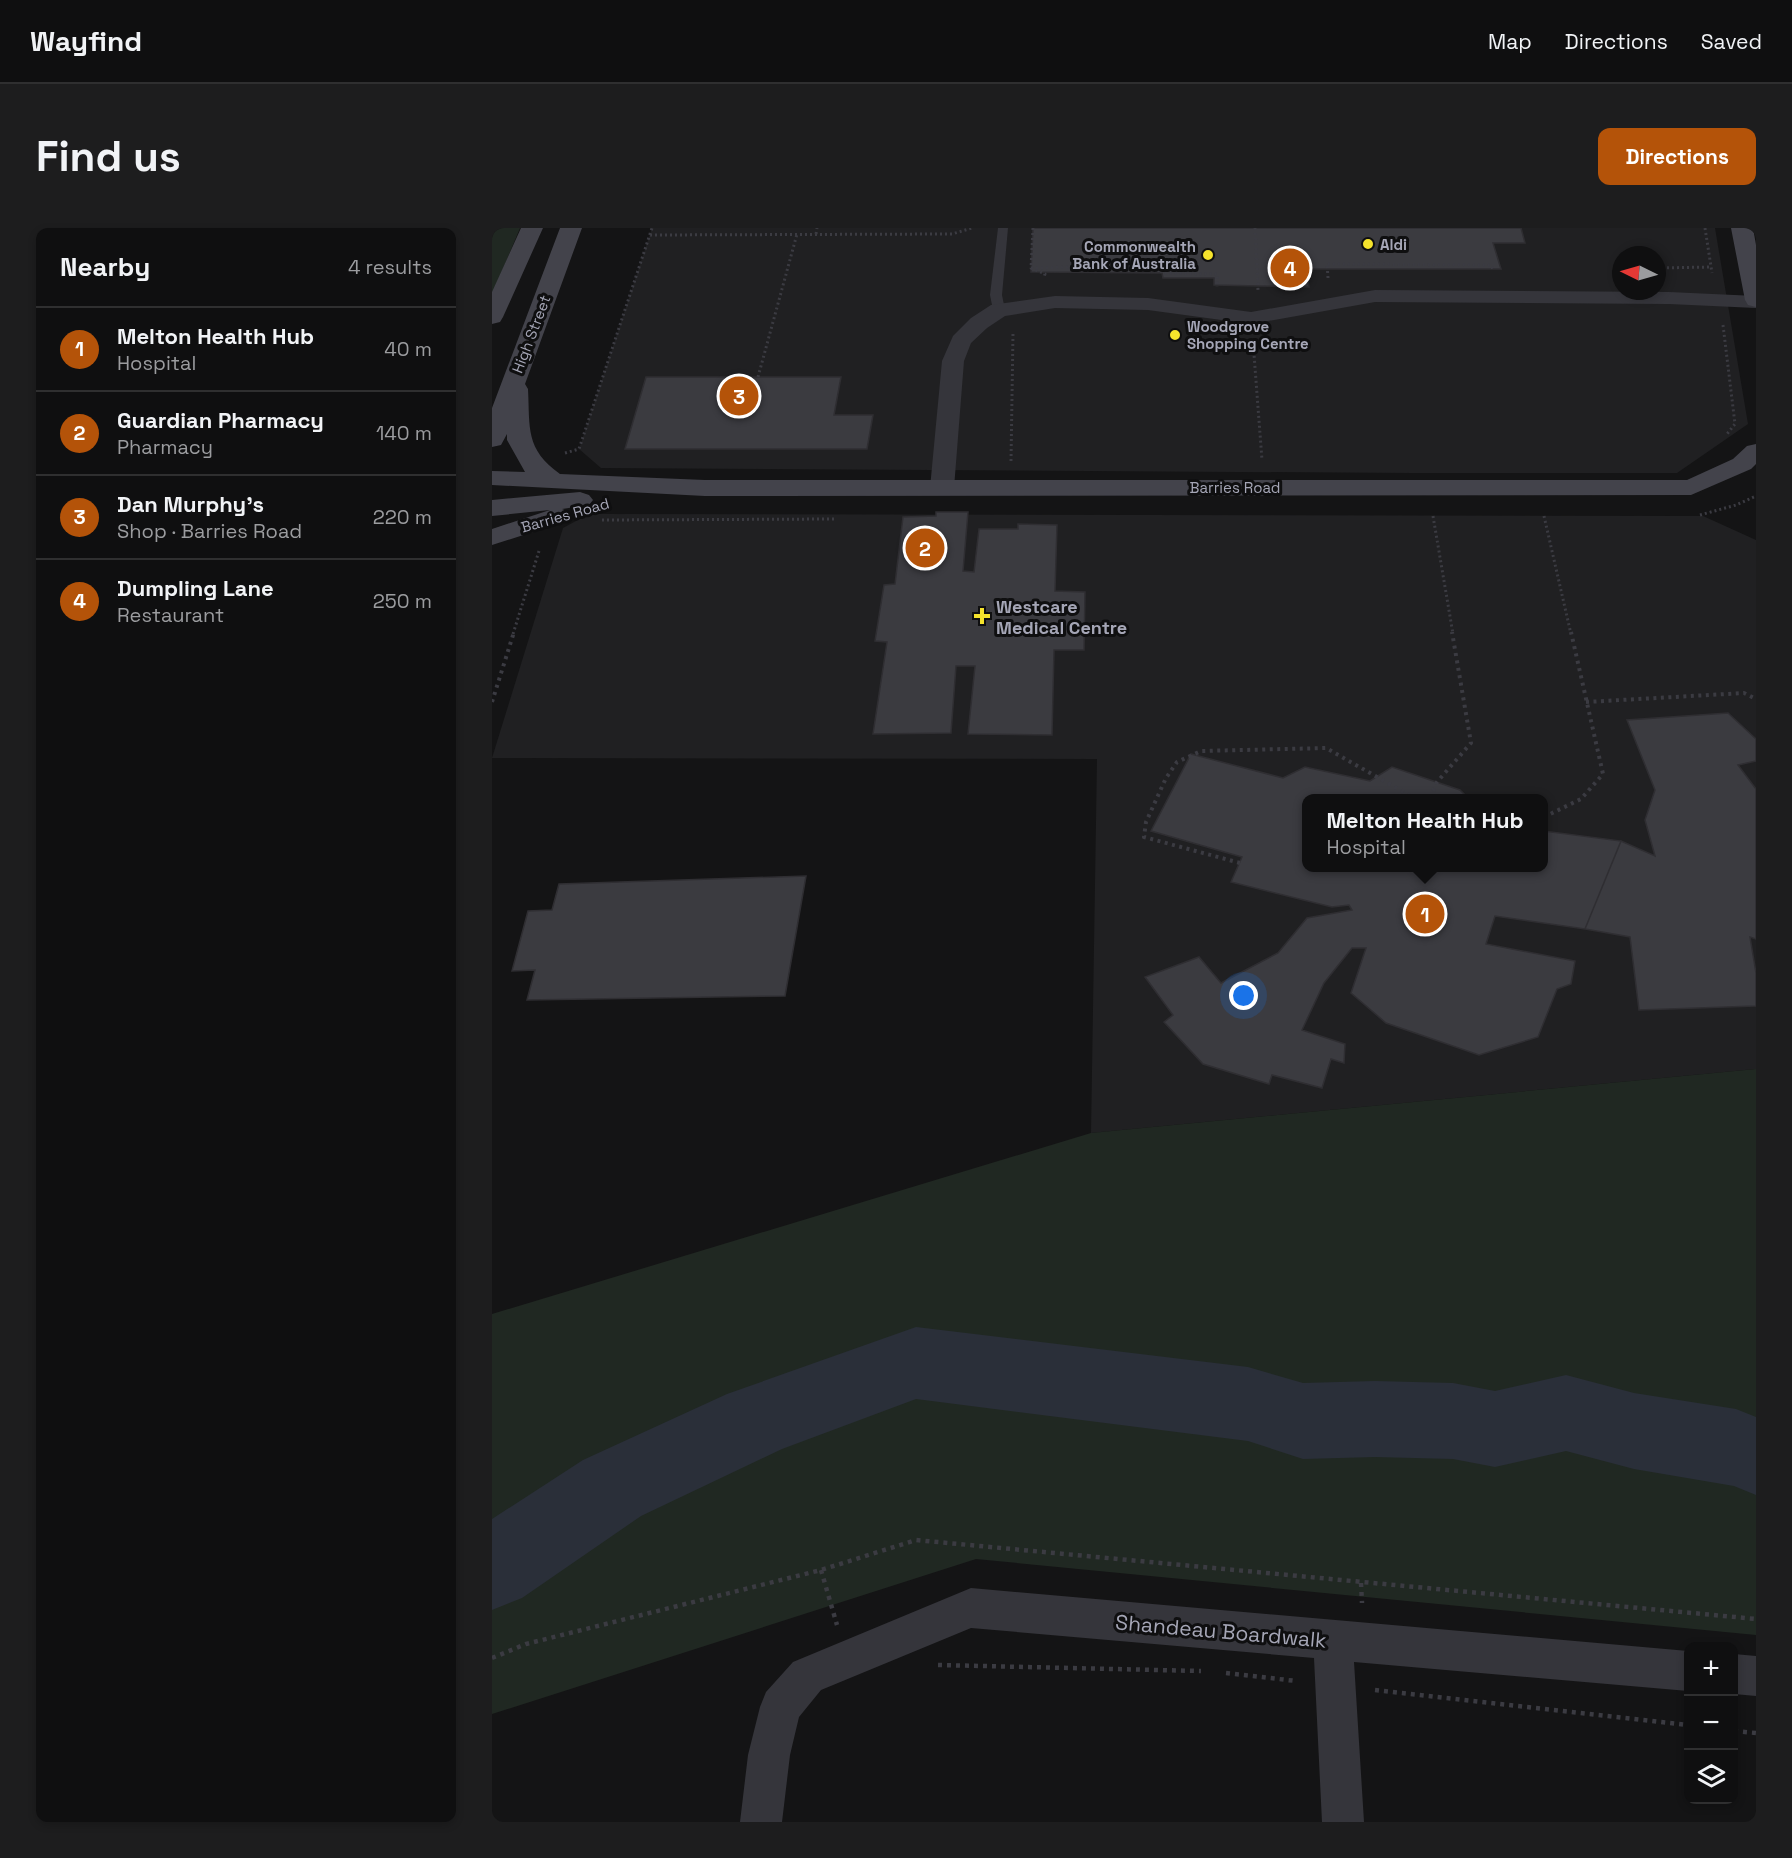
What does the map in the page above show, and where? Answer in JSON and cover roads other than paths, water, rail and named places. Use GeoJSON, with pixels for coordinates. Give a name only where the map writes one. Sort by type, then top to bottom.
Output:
{"type":"FeatureCollection","features":[{"type":"Feature","properties":{"kind":"street"},"geometry":{"type":"LineString","coordinates":[[492,317],[532,228]]}},
{"type":"Feature","properties":{"kind":"street","name":"High Street"},"geometry":{"type":"LineString","coordinates":[[492,440],[571,228]]}},
{"type":"Feature","properties":{"kind":"street"},"geometry":{"type":"LineString","coordinates":[[942,488],[953,361],[961,341],[979,323],[999,310],[1034,303],[1148,304],[1251,318],[1376,296],[1669,298],[1756,301],[1742,228]]}},
{"type":"Feature","properties":{"kind":"street","name":"Barries Road"},"geometry":{"type":"LineString","coordinates":[[515,378],[519,440],[534,467],[555,482]]}},
{"type":"Feature","properties":{"kind":"street","name":"Barries Road"},"geometry":{"type":"LineString","coordinates":[[492,478],[705,488],[1691,487],[1742,464],[1756,451]]}},
{"type":"Feature","properties":{"kind":"street","name":"Barries Road"},"geometry":{"type":"LineString","coordinates":[[492,508],[705,488]]}},
{"type":"Feature","properties":{"kind":"street","name":"Barries Road"},"geometry":{"type":"LineString","coordinates":[[492,537],[540,520],[638,494]]}},
{"type":"Feature","properties":{"kind":"street","name":"Shandeau Boardwalk"},"geometry":{"type":"LineString","coordinates":[[761,1822],[769,1755],[780,1707],[807,1676],[971,1608],[1684,1671]]}},
{"type":"Feature","properties":{"kind":"street"},"geometry":{"type":"LineString","coordinates":[[1333,1641],[1343,1822]]}},
{"type":"Feature","properties":{"kind":"street"},"geometry":{"type":"LineString","coordinates":[[1738,1674],[1756,1676]]}},
{"type":"Feature","properties":{"kind":"lane"},"geometry":{"type":"LineString","coordinates":[[999,310],[996,295],[1003,228]]}},
{"type":"Feature","properties":{"kind":"waterway"},"geometry":{"type":"LineString","coordinates":[[492,1568],[612,1488],[756,1421],[916,1363],[1248,1404],[1303,1421],[1375,1419],[1453,1421],[1495,1429],[1566,1413],[1634,1431],[1736,1448],[1756,1456]]}},
{"type":"Feature","properties":{"kind":"place","name":"Aldi"},"geometry":{"type":"Point","coordinates":[1368,244]}},
{"type":"Feature","properties":{"kind":"place","name":"Commonwealth Bank of Australia"},"geometry":{"type":"Point","coordinates":[1208,255]}},
{"type":"Feature","properties":{"kind":"place","name":"Dumpling Lane"},"geometry":{"type":"Point","coordinates":[1290,268]}},
{"type":"Feature","properties":{"kind":"place","name":"Woodgrove Shopping Centre"},"geometry":{"type":"Point","coordinates":[1175,335]}},
{"type":"Feature","properties":{"kind":"place","name":"Dan Murphy's"},"geometry":{"type":"Point","coordinates":[739,396]}},
{"type":"Feature","properties":{"kind":"place","name":"Guardian Pharmacy"},"geometry":{"type":"Point","coordinates":[925,548]}},
{"type":"Feature","properties":{"kind":"place","name":"Westcare Medical Centre"},"geometry":{"type":"Point","coordinates":[982,616]}},
{"type":"Feature","properties":{"kind":"place","name":"Melton Health Hub"},"geometry":{"type":"Point","coordinates":[1425,914]}}]}
